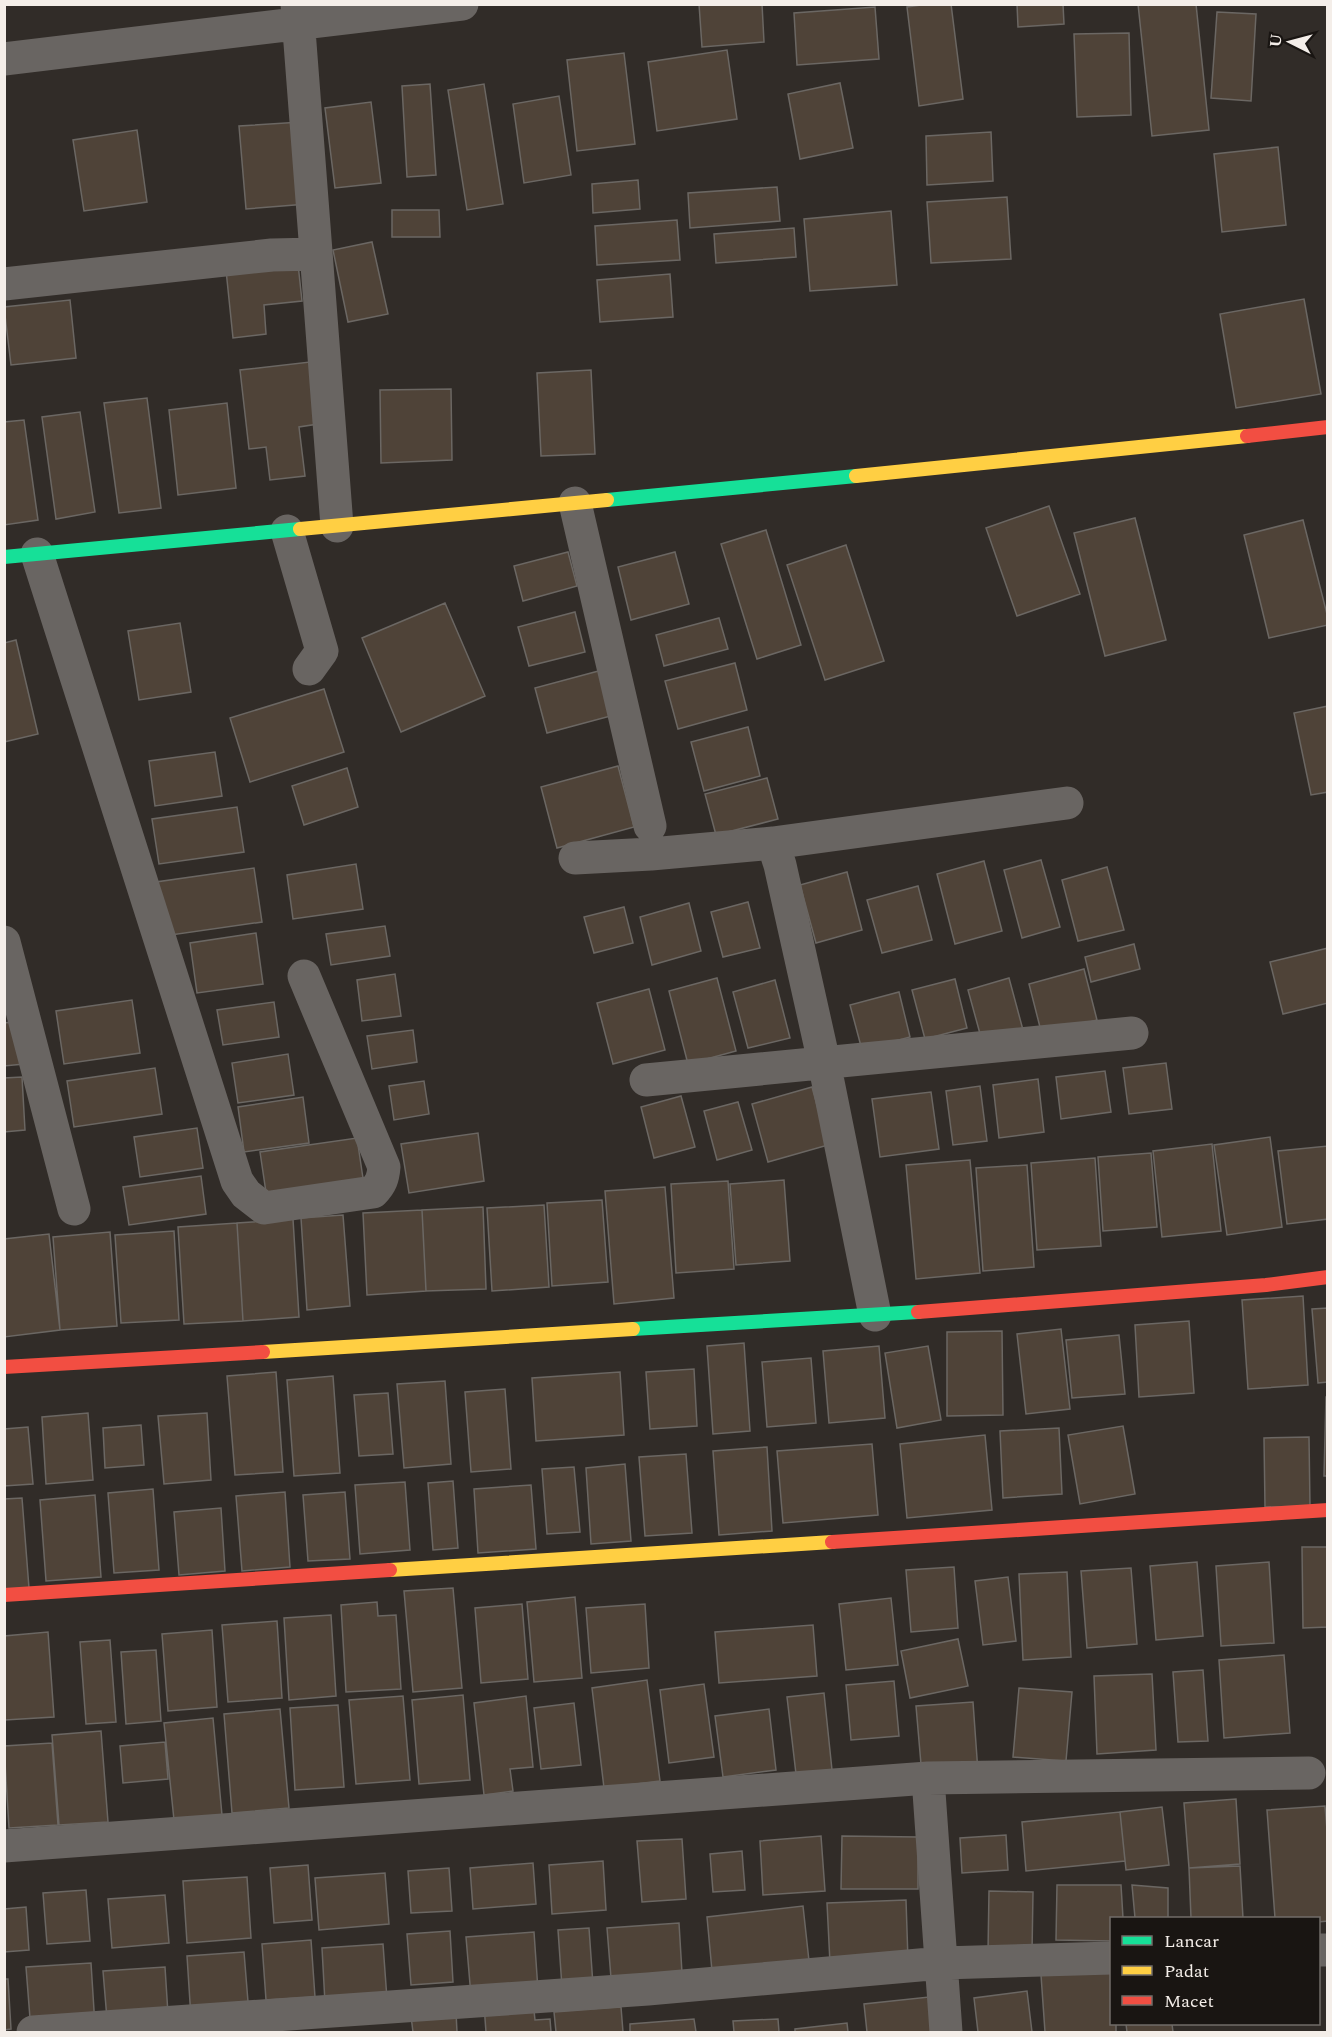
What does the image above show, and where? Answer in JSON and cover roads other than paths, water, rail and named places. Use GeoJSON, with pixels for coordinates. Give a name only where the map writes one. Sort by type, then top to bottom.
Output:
{"type":"FeatureCollection","features":[{"type":"Feature","properties":{"kind":"street"},"geometry":{"type":"LineString","coordinates":[[4,59],[298,14],[462,4]]}},
{"type":"Feature","properties":{"kind":"street"},"geometry":{"type":"LineString","coordinates":[[298,14],[337,526]]}},
{"type":"Feature","properties":{"kind":"street"},"geometry":{"type":"LineString","coordinates":[[4,284],[272,255],[316,254]]}},
{"type":"Feature","properties":{"kind":"street"},"geometry":{"type":"LineString","coordinates":[[4,557],[1004,462],[1328,427]]}},
{"type":"Feature","properties":{"kind":"street"},"geometry":{"type":"LineString","coordinates":[[575,503],[650,826]]}},
{"type":"Feature","properties":{"kind":"street"},"geometry":{"type":"LineString","coordinates":[[287,531],[322,651],[309,669]]}},
{"type":"Feature","properties":{"kind":"street"},"geometry":{"type":"LineString","coordinates":[[37,554],[237,1181],[246,1194],[264,1208],[373,1192],[380,1185],[383,1177],[384,1167],[304,976]]}},
{"type":"Feature","properties":{"kind":"street"},"geometry":{"type":"LineString","coordinates":[[576,858],[773,843],[1067,804]]}},
{"type":"Feature","properties":{"kind":"street"},"geometry":{"type":"LineString","coordinates":[[773,843],[780,865],[824,1062],[875,1315]]}},
{"type":"Feature","properties":{"kind":"street"},"geometry":{"type":"LineString","coordinates":[[4,942],[74,1209]]}},
{"type":"Feature","properties":{"kind":"street"},"geometry":{"type":"LineString","coordinates":[[646,1080],[1132,1033]]}},
{"type":"Feature","properties":{"kind":"street"},"geometry":{"type":"LineString","coordinates":[[4,1367],[875,1315],[1254,1286],[1328,1277]]}},
{"type":"Feature","properties":{"kind":"street"},"geometry":{"type":"LineString","coordinates":[[4,1595],[1328,1510]]}},
{"type":"Feature","properties":{"kind":"street"},"geometry":{"type":"LineString","coordinates":[[4,1846],[928,1779],[1309,1773]]}},
{"type":"Feature","properties":{"kind":"street"},"geometry":{"type":"LineString","coordinates":[[928,1779],[946,2032]]}},
{"type":"Feature","properties":{"kind":"street"},"geometry":{"type":"LineString","coordinates":[[33,2032],[648,1989],[942,1964],[1110,1958]]}}]}
